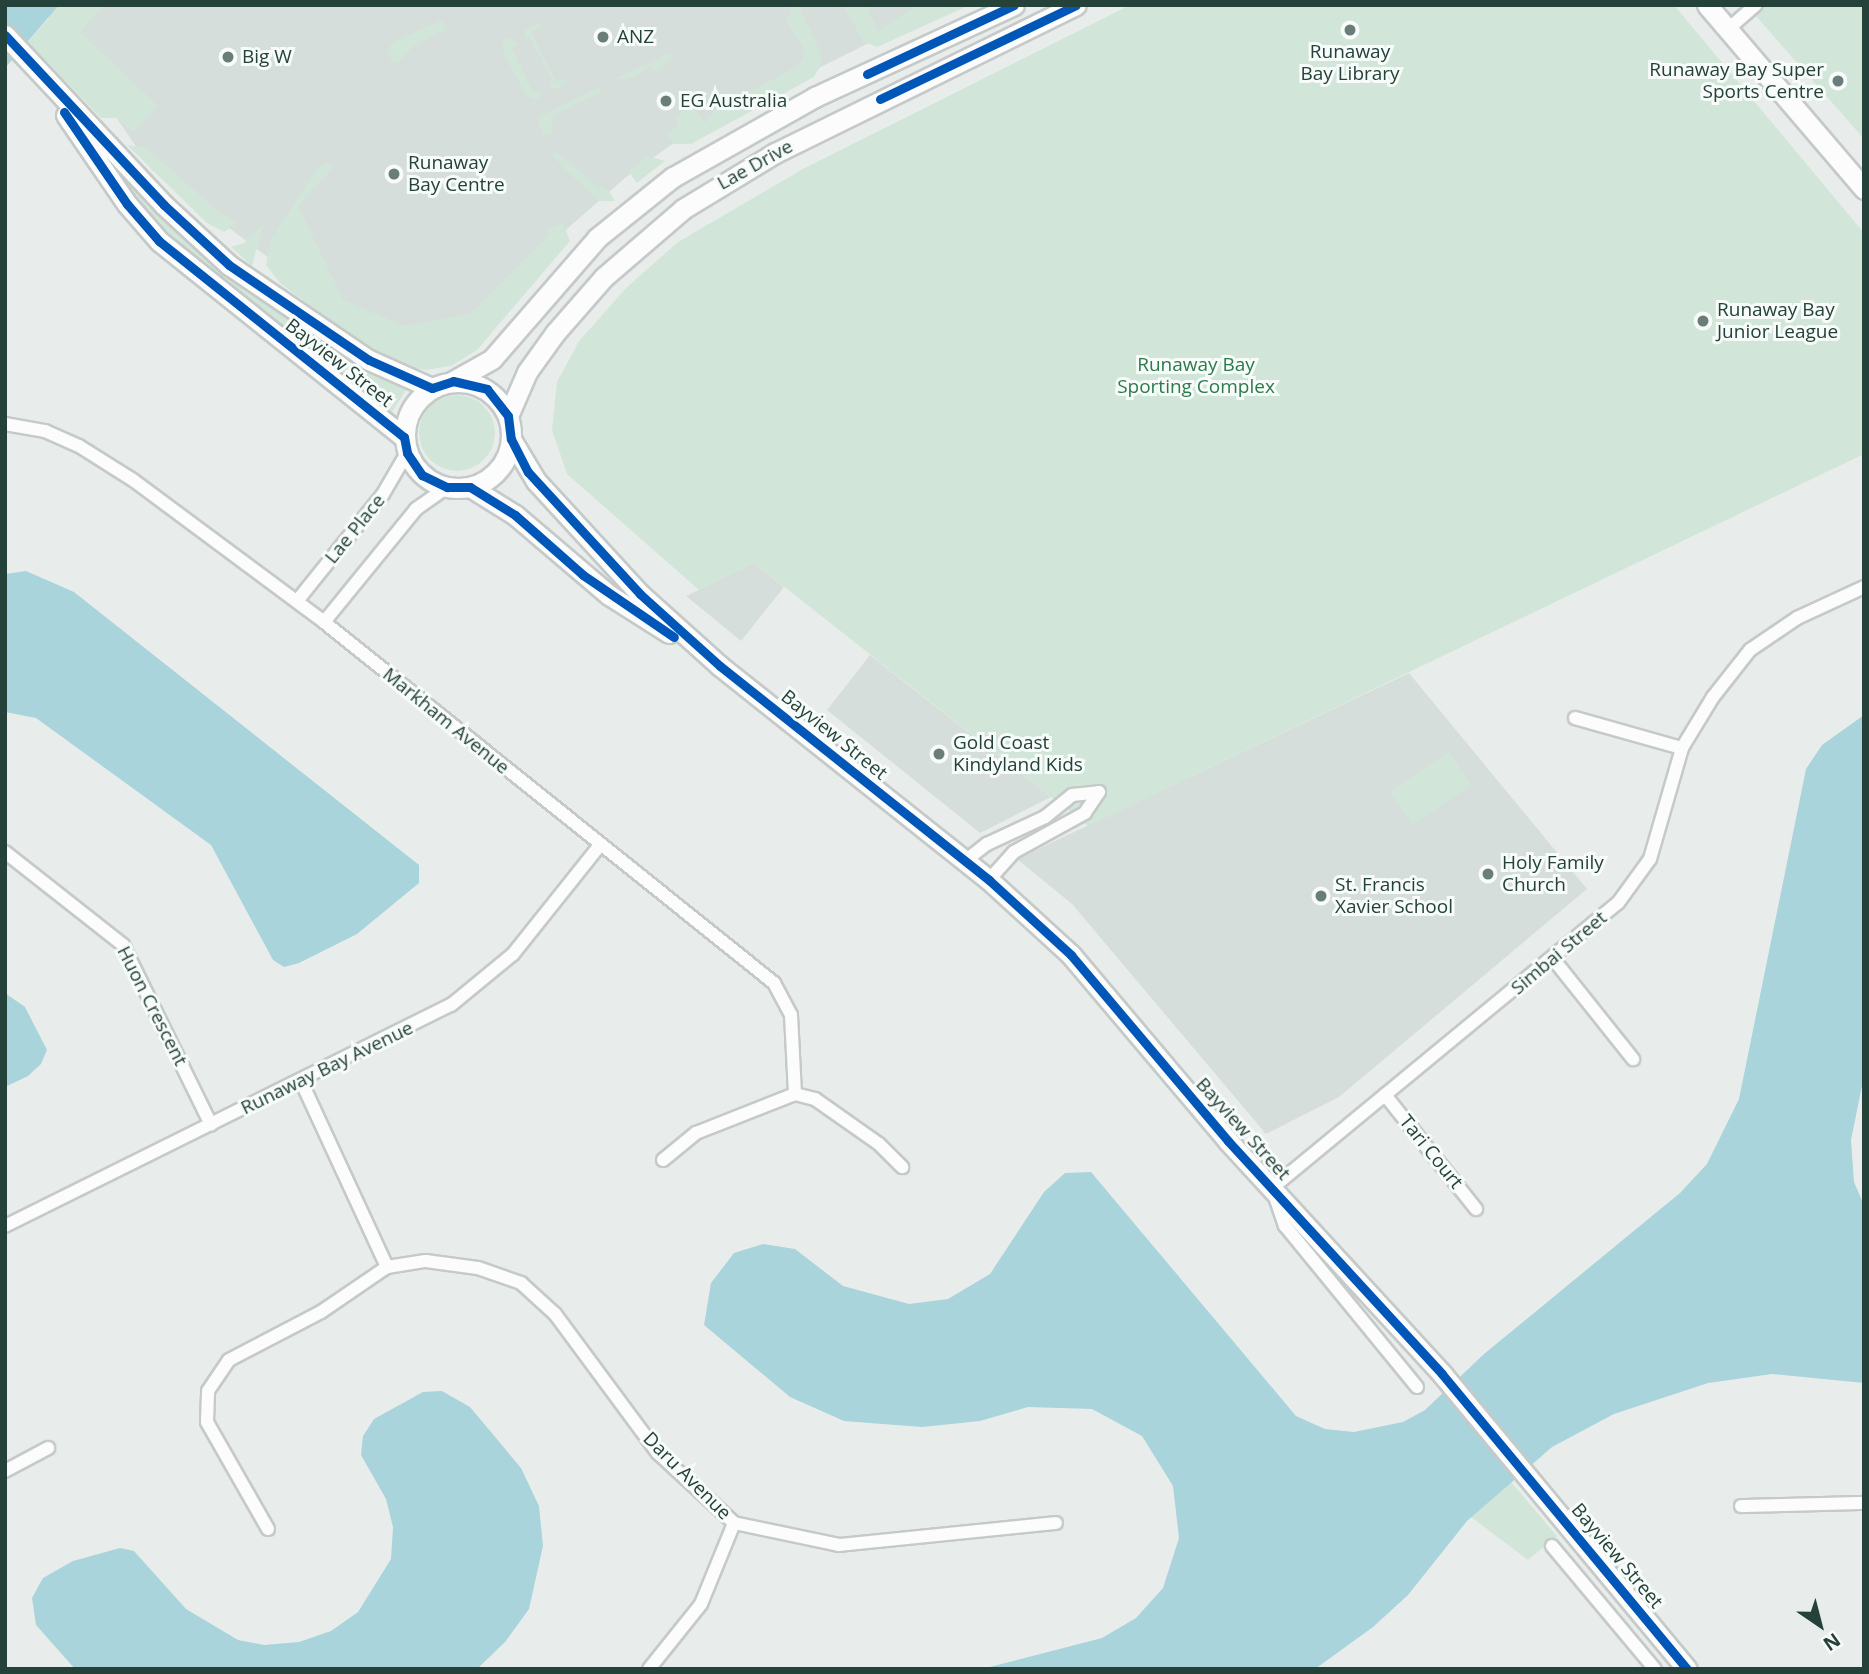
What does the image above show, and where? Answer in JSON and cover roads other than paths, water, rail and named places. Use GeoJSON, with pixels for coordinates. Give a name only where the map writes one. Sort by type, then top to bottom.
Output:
{"type":"FeatureCollection","features":[{"type":"Feature","properties":{"kind":"main road","name":"Lae Drive"},"geometry":{"type":"LineString","coordinates":[[453,381],[507,345],[609,227],[673,177],[736,139],[815,97],[1014,5]]}},
{"type":"Feature","properties":{"kind":"main road","name":"Lae Drive"},"geometry":{"type":"LineString","coordinates":[[508,416],[544,346],[612,269],[683,209],[754,164],[1076,5]]}},
{"type":"Feature","properties":{"kind":"main road"},"geometry":{"type":"LineString","coordinates":[[1711,7],[1727,30],[1864,189]]}},
{"type":"Feature","properties":{"kind":"main road","name":"Bayview Street"},"geometry":{"type":"LineString","coordinates":[[5,35],[164,205],[229,265],[369,360],[432,388]]}},
{"type":"Feature","properties":{"kind":"main road","name":"Bayview Street"},"geometry":{"type":"LineString","coordinates":[[32,65],[127,204],[159,241],[406,445]]}},
{"type":"Feature","properties":{"kind":"main road"},"geometry":{"type":"LineString","coordinates":[[609,227],[612,269]]}},
{"type":"Feature","properties":{"kind":"main road"},"geometry":{"type":"LineString","coordinates":[[453,381],[487,389],[508,416],[512,439],[494,475],[470,487],[447,487],[422,475],[406,445],[411,409],[432,388],[453,381]]}},
{"type":"Feature","properties":{"kind":"main road","name":"Bayview Street"},"geometry":{"type":"LineString","coordinates":[[512,439],[528,472],[599,554],[720,666],[989,880],[1071,955],[1272,1188],[1442,1374],[1687,1669]]}},
{"type":"Feature","properties":{"kind":"main road","name":"Bayview Street"},"geometry":{"type":"LineString","coordinates":[[470,487],[515,515],[609,594],[720,666]]}},
{"type":"Feature","properties":{"kind":"street"},"geometry":{"type":"LineString","coordinates":[[1727,30],[1756,5]]}},
{"type":"Feature","properties":{"kind":"street","name":"Markham Avenue"},"geometry":{"type":"LineString","coordinates":[[5,424],[45,431],[107,462],[324,622],[774,983],[791,1016],[794,1094]]}},
{"type":"Feature","properties":{"kind":"street","name":"Lae Place"},"geometry":{"type":"LineString","coordinates":[[297,601],[383,495],[406,445]]}},
{"type":"Feature","properties":{"kind":"street","name":"Lae Place"},"geometry":{"type":"LineString","coordinates":[[324,622],[416,509],[447,487]]}},
{"type":"Feature","properties":{"kind":"street","name":"Simbai Street"},"geometry":{"type":"LineString","coordinates":[[1272,1188],[1554,960],[1618,903],[1650,859],[1682,748],[1750,650],[1797,618],[1864,587]]}},
{"type":"Feature","properties":{"kind":"street"},"geometry":{"type":"LineString","coordinates":[[1575,718],[1682,748]]}},
{"type":"Feature","properties":{"kind":"street"},"geometry":{"type":"LineString","coordinates":[[965,862],[987,844],[1045,817],[1078,792],[1098,792],[1086,813],[1014,852],[989,880]]}},
{"type":"Feature","properties":{"kind":"street","name":"Runaway Bay Avenue"},"geometry":{"type":"LineString","coordinates":[[5,1226],[415,1026],[486,979],[538,927],[600,845]]}},
{"type":"Feature","properties":{"kind":"street","name":"Huon Crescent"},"geometry":{"type":"LineString","coordinates":[[5,852],[123,945],[211,1125]]}},
{"type":"Feature","properties":{"kind":"street"},"geometry":{"type":"LineString","coordinates":[[1554,960],[1633,1059]]}},
{"type":"Feature","properties":{"kind":"street"},"geometry":{"type":"LineString","coordinates":[[302,1083],[387,1267]]}},
{"type":"Feature","properties":{"kind":"street"},"geometry":{"type":"LineString","coordinates":[[663,1160],[696,1133],[794,1094],[815,1099],[879,1144],[902,1167]]}},
{"type":"Feature","properties":{"kind":"street","name":"Tari Court"},"geometry":{"type":"LineString","coordinates":[[1385,1095],[1476,1209]]}},
{"type":"Feature","properties":{"kind":"street","name":"Bayview Street"},"geometry":{"type":"LineString","coordinates":[[1272,1188],[1285,1226],[1417,1387]]}},
{"type":"Feature","properties":{"kind":"street","name":"Daru Avenue"},"geometry":{"type":"LineString","coordinates":[[268,1529],[207,1422],[208,1391],[229,1360],[321,1312],[387,1267],[426,1261],[478,1268],[520,1283],[555,1314],[658,1453],[734,1522],[839,1545],[1056,1523]]}},
{"type":"Feature","properties":{"kind":"street"},"geometry":{"type":"LineString","coordinates":[[5,1471],[48,1448]]}},
{"type":"Feature","properties":{"kind":"street"},"geometry":{"type":"LineString","coordinates":[[1741,1506],[1845,1500],[1864,1503]]}},
{"type":"Feature","properties":{"kind":"street"},"geometry":{"type":"LineString","coordinates":[[649,1669],[701,1604],[734,1522]]}},
{"type":"Feature","properties":{"kind":"street"},"geometry":{"type":"LineString","coordinates":[[1552,1546],[1655,1669]]}},
{"type":"Feature","properties":{"kind":"water"},"geometry":{"type":"Polygon","coordinates":[[[5,5],[59,5],[5,68],[5,5]]]}},
{"type":"Feature","properties":{"kind":"water"},"geometry":{"type":"Polygon","coordinates":[[[26,571],[74,592],[419,865],[419,883],[357,934],[299,963],[284,967],[273,960],[211,845],[36,718],[5,712],[5,574],[26,571]]]}},
{"type":"Feature","properties":{"kind":"water"},"geometry":{"type":"Polygon","coordinates":[[[1864,715],[1864,1076],[1851,1140],[1854,1182],[1864,1205],[1864,1383],[1772,1374],[1708,1383],[1614,1414],[1552,1447],[1467,1521],[1408,1595],[1373,1627],[1315,1669],[982,1669],[1102,1638],[1136,1618],[1163,1588],[1179,1538],[1173,1486],[1142,1436],[1092,1409],[1028,1407],[980,1421],[922,1427],[844,1421],[790,1397],[704,1325],[711,1283],[734,1253],[763,1244],[795,1249],[843,1286],[909,1304],[948,1299],[990,1274],[1044,1192],[1065,1173],[1091,1172],[1296,1416],[1325,1429],[1354,1432],[1403,1422],[1425,1410],[1484,1354],[1680,1193],[1707,1164],[1739,1099],[1806,769],[1822,745],[1864,715]]]}},
{"type":"Feature","properties":{"kind":"water"},"geometry":{"type":"Polygon","coordinates":[[[5,993],[25,1007],[47,1050],[41,1064],[28,1076],[5,1087],[5,993]]]}},
{"type":"Feature","properties":{"kind":"water"},"geometry":{"type":"Polygon","coordinates":[[[442,1391],[470,1407],[521,1468],[539,1506],[543,1546],[529,1609],[505,1642],[477,1669],[75,1669],[36,1625],[32,1598],[43,1578],[73,1561],[120,1548],[134,1551],[186,1609],[238,1640],[264,1645],[299,1642],[331,1631],[358,1612],[391,1559],[393,1527],[386,1499],[361,1455],[363,1436],[374,1419],[423,1392],[442,1391]]]}},
{"type":"Feature","properties":{"kind":"place","name":"Runaway Bay Library"},"geometry":{"type":"Point","coordinates":[1350,30]}},
{"type":"Feature","properties":{"kind":"place","name":"ANZ"},"geometry":{"type":"Point","coordinates":[603,37]}},
{"type":"Feature","properties":{"kind":"place","name":"Big W"},"geometry":{"type":"Point","coordinates":[228,57]}},
{"type":"Feature","properties":{"kind":"place","name":"Runaway Bay Super Sports Centre"},"geometry":{"type":"Point","coordinates":[1838,81]}},
{"type":"Feature","properties":{"kind":"place","name":"EG Australia"},"geometry":{"type":"Point","coordinates":[666,101]}},
{"type":"Feature","properties":{"kind":"place","name":"Runaway Bay Centre"},"geometry":{"type":"Point","coordinates":[394,174]}},
{"type":"Feature","properties":{"kind":"place","name":"Runaway Bay Junior League"},"geometry":{"type":"Point","coordinates":[1703,321]}},
{"type":"Feature","properties":{"kind":"place","name":"Gold Coast Kindyland Kids"},"geometry":{"type":"Point","coordinates":[939,754]}},
{"type":"Feature","properties":{"kind":"place","name":"Holy Family Church"},"geometry":{"type":"Point","coordinates":[1488,874]}},
{"type":"Feature","properties":{"kind":"place","name":"St. Francis Xavier School"},"geometry":{"type":"Point","coordinates":[1321,896]}},
{"type":"Feature","properties":{"kind":"park label","name":"Runaway Bay Sporting Complex"},"geometry":{"type":"Point","coordinates":[1196,376]}}]}
